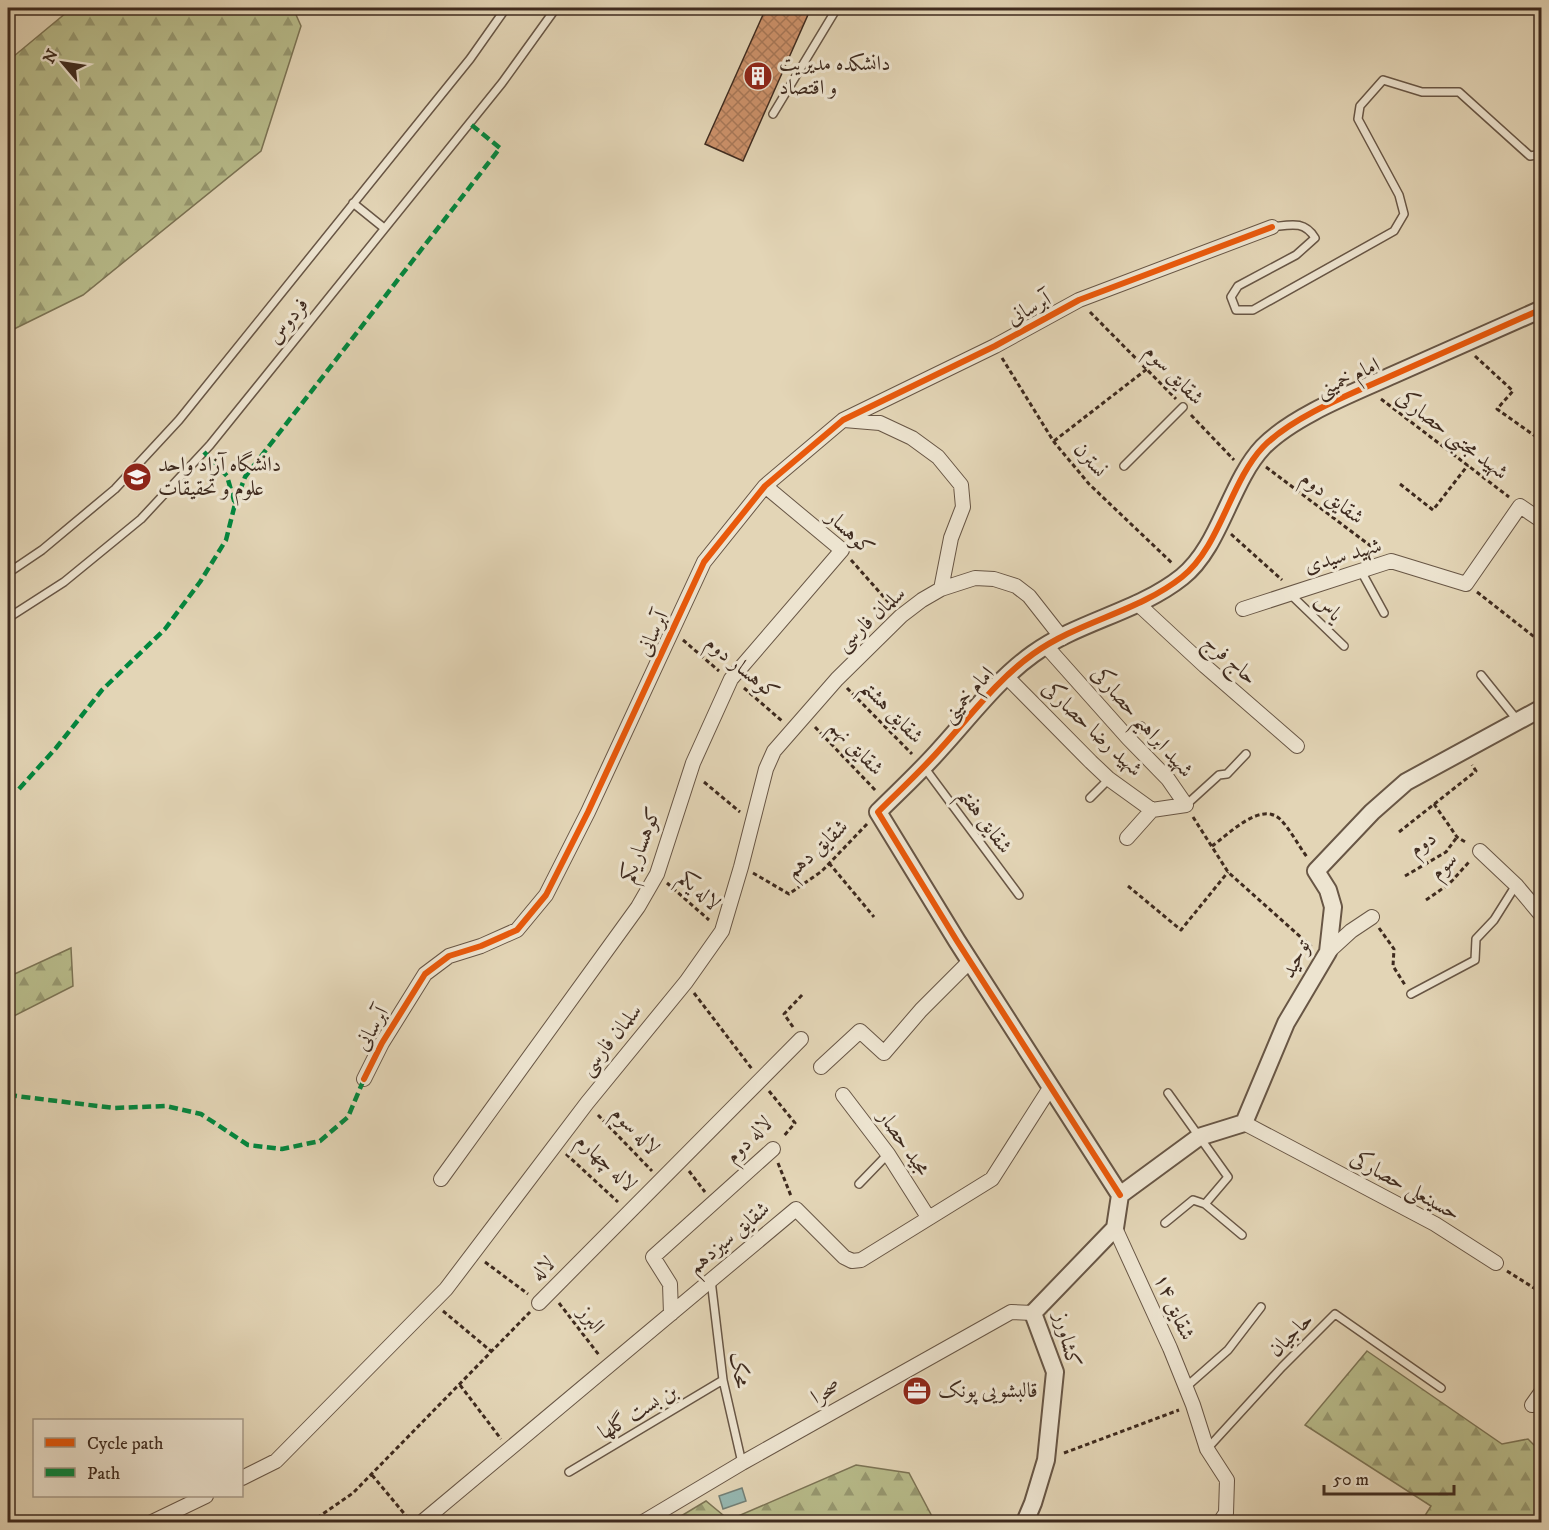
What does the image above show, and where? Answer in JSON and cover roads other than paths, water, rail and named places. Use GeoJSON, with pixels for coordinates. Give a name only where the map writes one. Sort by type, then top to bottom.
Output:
{"type":"FeatureCollection","features":[{"type":"Feature","properties":{"kind":"street","name":"آبرسانی"},"geometry":{"type":"LineString","coordinates":[[364,1079],[382,1043],[425,974],[448,956],[481,946],[517,930],[546,895],[704,562],[765,486],[843,420],[995,346],[1078,300],[1272,227]]}},
{"type":"Feature","properties":{"kind":"street","name":"امام خمینی"},"geometry":{"type":"LineString","coordinates":[[970,961],[883,807],[924,767],[1006,676],[1046,646],[1162,592],[1185,575],[1200,558],[1246,473],[1262,449],[1278,434],[1301,419],[1365,388],[1542,309]]}},
{"type":"Feature","properties":{"kind":"street"},"geometry":{"type":"LineString","coordinates":[[843,420],[880,423],[912,438],[938,457],[961,485],[963,507],[951,538],[941,589],[975,578],[994,579],[1016,586],[1029,596],[1062,638]]}},
{"type":"Feature","properties":{"kind":"street","name":"کوهسار"},"geometry":{"type":"LineString","coordinates":[[765,486],[842,550]]}},
{"type":"Feature","properties":{"kind":"street","name":"شهید سیدی"},"geometry":{"type":"LineString","coordinates":[[1244,609],[1391,561],[1466,584],[1520,506],[1542,521]]}},
{"type":"Feature","properties":{"kind":"street","name":"کوهسار یکم"},"geometry":{"type":"LineString","coordinates":[[441,1179],[638,907],[657,874],[691,771],[731,679],[842,550]]}},
{"type":"Feature","properties":{"kind":"street","name":"سلمان فارسی"},"geometry":{"type":"LineString","coordinates":[[243,1478],[276,1461],[446,1289],[587,1103],[686,982],[722,931],[766,770],[774,751],[837,679],[901,616],[941,589]]}},
{"type":"Feature","properties":{"kind":"street","name":"حاج فرج"},"geometry":{"type":"LineString","coordinates":[[1137,603],[1297,746]]}},
{"type":"Feature","properties":{"kind":"street","name":"شهید ابراهیم حصارکی"},"geometry":{"type":"LineString","coordinates":[[1046,646],[1168,779],[1186,805]]}},
{"type":"Feature","properties":{"kind":"street","name":"شهید رضا حصارکی"},"geometry":{"type":"LineString","coordinates":[[1006,676],[1109,779],[1152,810]]}},
{"type":"Feature","properties":{"kind":"street"},"geometry":{"type":"LineString","coordinates":[[1518,721],[1542,708]]}},
{"type":"Feature","properties":{"kind":"street","name":"توحید"},"geometry":{"type":"LineString","coordinates":[[1244,1123],[1286,1023],[1326,955],[1333,908],[1328,891],[1316,871],[1372,812],[1406,782],[1518,721]]}},
{"type":"Feature","properties":{"kind":"street"},"geometry":{"type":"LineString","coordinates":[[1127,838],[1152,810],[1186,805]]}},
{"type":"Feature","properties":{"kind":"street"},"geometry":{"type":"LineString","coordinates":[[1480,851],[1516,885],[1542,915]]}},
{"type":"Feature","properties":{"kind":"street"},"geometry":{"type":"LineString","coordinates":[[1326,955],[1351,931],[1372,917]]}},
{"type":"Feature","properties":{"kind":"street"},"geometry":{"type":"LineString","coordinates":[[821,1066],[860,1031],[884,1053],[921,1010],[970,961],[1120,1196],[1115,1228]]}},
{"type":"Feature","properties":{"kind":"street","name":"لاله"},"geometry":{"type":"LineString","coordinates":[[539,1303],[801,1039]]}},
{"type":"Feature","properties":{"kind":"street","name":"شقایق سیزدهم"},"geometry":{"type":"LineString","coordinates":[[422,1522],[796,1209],[844,1257],[852,1261],[861,1260],[992,1179],[1050,1088]]}},
{"type":"Feature","properties":{"kind":"street","name":"مجید حصار"},"geometry":{"type":"LineString","coordinates":[[843,1095],[888,1154],[928,1217]]}},
{"type":"Feature","properties":{"kind":"street"},"geometry":{"type":"LineString","coordinates":[[1120,1196],[1199,1137],[1244,1123]]}},
{"type":"Feature","properties":{"kind":"street","name":"حسینعلی حصارکی"},"geometry":{"type":"LineString","coordinates":[[1244,1123],[1435,1224],[1496,1263]]}},
{"type":"Feature","properties":{"kind":"street","name":"لاله دوم"},"geometry":{"type":"LineString","coordinates":[[671,1314],[670,1284],[653,1257],[773,1149]]}},
{"type":"Feature","properties":{"kind":"street","name":"کشاورز"},"geometry":{"type":"LineString","coordinates":[[1025,1522],[1046,1460],[1055,1372],[1033,1312],[1115,1228]]}},
{"type":"Feature","properties":{"kind":"street","name":"شقایق ۱۴"},"geometry":{"type":"LineString","coordinates":[[1115,1228],[1186,1387],[1207,1449],[1227,1480],[1226,1513],[1220,1522]]}},
{"type":"Feature","properties":{"kind":"street","name":"صحرا"},"geometry":{"type":"LineString","coordinates":[[643,1522],[742,1463],[1011,1312],[1033,1312]]}},
{"type":"Feature","properties":{"kind":"street"},"geometry":{"type":"LineString","coordinates":[[1532,1405],[1542,1390]]}},
{"type":"Feature","properties":{"kind":"street"},"geometry":{"type":"LineString","coordinates":[[152,1522],[204,1497]]}},
{"type":"Feature","properties":{"kind":"lane","name":"فردوس"},"geometry":{"type":"LineString","coordinates":[[8,573],[42,550],[115,489],[179,420],[470,59],[506,8]]}},
{"type":"Feature","properties":{"kind":"lane","name":"فردوس"},"geometry":{"type":"LineString","coordinates":[[8,618],[64,582],[141,519],[210,445],[502,83],[556,8]]}},
{"type":"Feature","properties":{"kind":"lane"},"geometry":{"type":"LineString","coordinates":[[772,114],[837,8]]}},
{"type":"Feature","properties":{"kind":"lane"},"geometry":{"type":"LineString","coordinates":[[1272,227],[1298,225],[1310,229],[1315,238],[1296,255],[1238,286],[1231,297],[1236,310],[1253,310],[1394,231],[1404,214],[1399,195],[1358,119],[1360,106],[1383,80],[1422,92],[1459,93],[1530,156],[1542,154]]}},
{"type":"Feature","properties":{"kind":"lane"},"geometry":{"type":"LineString","coordinates":[[353,203],[384,228]]}},
{"type":"Feature","properties":{"kind":"lane"},"geometry":{"type":"LineString","coordinates":[[1124,466],[1183,407]]}},
{"type":"Feature","properties":{"kind":"lane"},"geometry":{"type":"LineString","coordinates":[[1361,571],[1384,612]]}},
{"type":"Feature","properties":{"kind":"lane","name":"یاس"},"geometry":{"type":"LineString","coordinates":[[1292,592],[1344,646]]}},
{"type":"Feature","properties":{"kind":"lane"},"geometry":{"type":"LineString","coordinates":[[1481,675],[1518,721]]}},
{"type":"Feature","properties":{"kind":"lane"},"geometry":{"type":"LineString","coordinates":[[1128,738],[1141,726]]}},
{"type":"Feature","properties":{"kind":"lane"},"geometry":{"type":"LineString","coordinates":[[1186,805],[1219,775],[1227,774],[1246,754]]}},
{"type":"Feature","properties":{"kind":"lane","name":"شقایق هفتم"},"geometry":{"type":"LineString","coordinates":[[924,767],[1019,895]]}},
{"type":"Feature","properties":{"kind":"lane"},"geometry":{"type":"LineString","coordinates":[[1090,798],[1109,779]]}},
{"type":"Feature","properties":{"kind":"lane"},"geometry":{"type":"LineString","coordinates":[[1411,994],[1475,960],[1476,939],[1494,920],[1516,885]]}},
{"type":"Feature","properties":{"kind":"lane"},"geometry":{"type":"LineString","coordinates":[[1168,1093],[1228,1177],[1205,1204]]}},
{"type":"Feature","properties":{"kind":"lane"},"geometry":{"type":"LineString","coordinates":[[859,1184],[888,1154]]}},
{"type":"Feature","properties":{"kind":"lane"},"geometry":{"type":"LineString","coordinates":[[1165,1223],[1193,1200],[1205,1204],[1242,1235]]}},
{"type":"Feature","properties":{"kind":"lane","name":"محک"},"geometry":{"type":"LineString","coordinates":[[711,1280],[723,1380],[742,1463]]}},
{"type":"Feature","properties":{"kind":"lane"},"geometry":{"type":"LineString","coordinates":[[1186,1387],[1228,1350],[1261,1307]]}},
{"type":"Feature","properties":{"kind":"lane","name":"حاجیان"},"geometry":{"type":"LineString","coordinates":[[1207,1449],[1282,1367],[1335,1314],[1441,1388]]}},
{"type":"Feature","properties":{"kind":"lane","name":"بن بست گلها"},"geometry":{"type":"LineString","coordinates":[[569,1472],[723,1380]]}},
{"type":"Feature","properties":{"kind":"water"},"geometry":{"type":"Polygon","coordinates":[[[742,1488],[746,1501],[723,1509],[719,1496],[742,1488]]]}},
{"type":"Feature","properties":{"kind":"place","name":"دانشکده مدیریت و اقتصاد"},"geometry":{"type":"Point","coordinates":[758,76]}},
{"type":"Feature","properties":{"kind":"place","name":"دانشگاه آزاد واحد علوم و تحقیقات"},"geometry":{"type":"Point","coordinates":[137,477]}},
{"type":"Feature","properties":{"kind":"place","name":"قالبشویی پونک"},"geometry":{"type":"Point","coordinates":[917,1391]}}]}
